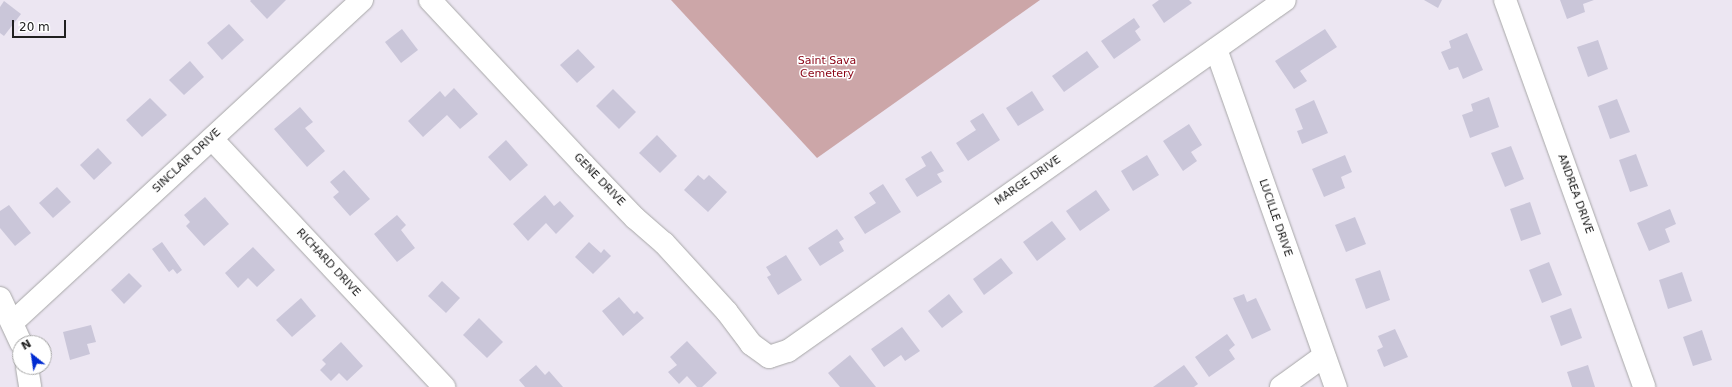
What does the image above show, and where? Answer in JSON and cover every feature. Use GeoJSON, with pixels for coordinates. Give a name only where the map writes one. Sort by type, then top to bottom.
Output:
{"type":"FeatureCollection","features":[{"type":"Feature","properties":{"kind":"street","name":"SINCLAIR DRIVE"},"geometry":{"type":"LineString","coordinates":[[13,322],[362,0]]}},
{"type":"Feature","properties":{"kind":"street","name":"GENE DRIVE"},"geometry":{"type":"LineString","coordinates":[[430,0],[583,164],[636,218],[664,243],[728,312],[751,344],[769,357]]}},
{"type":"Feature","properties":{"kind":"street","name":"MARGE DRIVE"},"geometry":{"type":"LineString","coordinates":[[769,357],[788,352],[1285,0]]}},
{"type":"Feature","properties":{"kind":"street","name":"ANDREA DRIVE"},"geometry":{"type":"LineString","coordinates":[[1505,0],[1644,387]]}},
{"type":"Feature","properties":{"kind":"street","name":"LUCILLE DRIVE"},"geometry":{"type":"LineString","coordinates":[[1216,49],[1336,387]]}},
{"type":"Feature","properties":{"kind":"street","name":"RICHARD DRIVE"},"geometry":{"type":"LineString","coordinates":[[212,139],[444,387]]}},
{"type":"Feature","properties":{"kind":"street"},"geometry":{"type":"LineString","coordinates":[[0,298],[13,322],[18,335]]}},
{"type":"Feature","properties":{"kind":"street"},"geometry":{"type":"LineString","coordinates":[[1281,387],[1324,356]]}},
{"type":"Feature","properties":{"kind":"street"},"geometry":{"type":"LineString","coordinates":[[28,375],[30,387]]}},
{"type":"Feature","properties":{"kind":"green space","name":"Saint Sava Cemetery"},"geometry":{"type":"Polygon","coordinates":[[[671,0],[1040,0],[817,158],[671,0]]]}},
{"type":"Feature","properties":{"kind":"building"},"geometry":{"type":"Polygon","coordinates":[[[251,0],[286,0],[267,19],[250,1],[251,0]]]}},
{"type":"Feature","properties":{"kind":"building"},"geometry":{"type":"Polygon","coordinates":[[[1159,0],[1189,0],[1192,3],[1164,23],[1152,5],[1159,0]]]}},
{"type":"Feature","properties":{"kind":"building"},"geometry":{"type":"Polygon","coordinates":[[[1424,0],[1442,0],[1438,8],[1424,0]]]}},
{"type":"Feature","properties":{"kind":"building"},"geometry":{"type":"Polygon","coordinates":[[[1560,0],[1594,0],[1583,4],[1585,12],[1567,19],[1560,0]]]}},
{"type":"Feature","properties":{"kind":"building"},"geometry":{"type":"Polygon","coordinates":[[[4,1],[21,14],[4,36],[0,33],[0,7],[4,1]]]}},
{"type":"Feature","properties":{"kind":"building"},"geometry":{"type":"Polygon","coordinates":[[[1134,18],[1140,27],[1135,31],[1141,40],[1114,59],[1101,41],[1134,18]]]}},
{"type":"Feature","properties":{"kind":"building"},"geometry":{"type":"Polygon","coordinates":[[[229,24],[244,40],[222,60],[207,43],[229,24]]]}},
{"type":"Feature","properties":{"kind":"building"},"geometry":{"type":"Polygon","coordinates":[[[402,29],[418,50],[401,63],[385,42],[402,29]]]}},
{"type":"Feature","properties":{"kind":"building"},"geometry":{"type":"Polygon","coordinates":[[[1325,29],[1337,47],[1300,71],[1307,81],[1294,89],[1275,61],[1325,29]]]}},
{"type":"Feature","properties":{"kind":"building"},"geometry":{"type":"Polygon","coordinates":[[[1467,33],[1483,70],[1463,79],[1458,67],[1449,70],[1441,52],[1451,48],[1449,41],[1467,33]]]}},
{"type":"Feature","properties":{"kind":"building"},"geometry":{"type":"Polygon","coordinates":[[[1598,40],[1608,69],[1588,77],[1577,47],[1598,40]]]}},
{"type":"Feature","properties":{"kind":"building"},"geometry":{"type":"Polygon","coordinates":[[[578,49],[595,67],[577,83],[560,65],[578,49]]]}},
{"type":"Feature","properties":{"kind":"building"},"geometry":{"type":"Polygon","coordinates":[[[1087,51],[1099,67],[1064,92],[1052,76],[1087,51]]]}},
{"type":"Feature","properties":{"kind":"building"},"geometry":{"type":"Polygon","coordinates":[[[190,61],[204,77],[184,95],[169,80],[190,61]]]}},
{"type":"Feature","properties":{"kind":"building"},"geometry":{"type":"Polygon","coordinates":[[[454,88],[478,114],[460,129],[447,115],[423,137],[408,121],[440,91],[445,97],[454,88]]]}},
{"type":"Feature","properties":{"kind":"building"},"geometry":{"type":"Polygon","coordinates":[[[613,89],[636,112],[619,129],[596,106],[613,89]]]}},
{"type":"Feature","properties":{"kind":"building"},"geometry":{"type":"Polygon","coordinates":[[[1032,91],[1044,110],[1018,126],[1006,108],[1032,91]]]}},
{"type":"Feature","properties":{"kind":"building"},"geometry":{"type":"Polygon","coordinates":[[[1489,97],[1499,127],[1470,138],[1462,115],[1473,111],[1471,104],[1489,97]]]}},
{"type":"Feature","properties":{"kind":"building"},"geometry":{"type":"Polygon","coordinates":[[[150,98],[167,115],[142,137],[126,120],[150,98]]]}},
{"type":"Feature","properties":{"kind":"building"},"geometry":{"type":"Polygon","coordinates":[[[1617,99],[1630,132],[1610,139],[1598,106],[1617,99]]]}},
{"type":"Feature","properties":{"kind":"building"},"geometry":{"type":"Polygon","coordinates":[[[1314,100],[1328,133],[1302,144],[1297,131],[1303,129],[1295,109],[1314,100]]]}},
{"type":"Feature","properties":{"kind":"building"},"geometry":{"type":"Polygon","coordinates":[[[300,107],[313,122],[305,128],[325,151],[307,167],[274,129],[300,107]]]}},
{"type":"Feature","properties":{"kind":"building"},"geometry":{"type":"Polygon","coordinates":[[[983,113],[1000,140],[968,161],[956,143],[976,130],[970,121],[983,113]]]}},
{"type":"Feature","properties":{"kind":"building"},"geometry":{"type":"Polygon","coordinates":[[[1189,124],[1202,145],[1191,152],[1197,161],[1183,171],[1163,141],[1189,124]]]}},
{"type":"Feature","properties":{"kind":"building"},"geometry":{"type":"Polygon","coordinates":[[[657,135],[677,156],[660,173],[639,153],[657,135]]]}},
{"type":"Feature","properties":{"kind":"building"},"geometry":{"type":"Polygon","coordinates":[[[506,140],[528,165],[510,181],[488,157],[506,140]]]}},
{"type":"Feature","properties":{"kind":"building"},"geometry":{"type":"Polygon","coordinates":[[[1511,146],[1524,179],[1505,187],[1491,153],[1511,146]]]}},
{"type":"Feature","properties":{"kind":"building"},"geometry":{"type":"Polygon","coordinates":[[[98,148],[112,163],[94,180],[80,165],[98,148]]]}},
{"type":"Feature","properties":{"kind":"building"},"geometry":{"type":"Polygon","coordinates":[[[931,151],[944,171],[937,174],[942,182],[917,197],[905,179],[926,166],[921,157],[931,151]]]}},
{"type":"Feature","properties":{"kind":"building"},"geometry":{"type":"Polygon","coordinates":[[[1636,154],[1648,186],[1630,192],[1619,160],[1636,154]]]}},
{"type":"Feature","properties":{"kind":"building"},"geometry":{"type":"Polygon","coordinates":[[[1147,155],[1159,175],[1133,191],[1121,171],[1147,155]]]}},
{"type":"Feature","properties":{"kind":"building"},"geometry":{"type":"Polygon","coordinates":[[[1345,155],[1352,172],[1341,177],[1345,188],[1324,197],[1312,169],[1345,155]]]}},
{"type":"Feature","properties":{"kind":"building"},"geometry":{"type":"Polygon","coordinates":[[[344,170],[370,199],[350,216],[333,197],[339,192],[330,182],[344,170]]]}},
{"type":"Feature","properties":{"kind":"building"},"geometry":{"type":"Polygon","coordinates":[[[698,175],[704,180],[709,175],[727,192],[708,212],[684,190],[698,175]]]}},
{"type":"Feature","properties":{"kind":"building"},"geometry":{"type":"Polygon","coordinates":[[[883,184],[901,212],[865,234],[854,217],[876,203],[869,193],[883,184]]]}},
{"type":"Feature","properties":{"kind":"building"},"geometry":{"type":"Polygon","coordinates":[[[57,187],[71,202],[53,218],[39,203],[57,187]]]}},
{"type":"Feature","properties":{"kind":"building"},"geometry":{"type":"Polygon","coordinates":[[[1096,190],[1110,210],[1080,231],[1066,211],[1096,190]]]}},
{"type":"Feature","properties":{"kind":"building"},"geometry":{"type":"Polygon","coordinates":[[[545,195],[554,206],[560,201],[574,216],[556,234],[546,223],[528,241],[513,224],[545,195]]]}},
{"type":"Feature","properties":{"kind":"building"},"geometry":{"type":"Polygon","coordinates":[[[205,197],[229,224],[204,246],[186,226],[190,222],[184,215],[205,197]]]}},
{"type":"Feature","properties":{"kind":"building"},"geometry":{"type":"Polygon","coordinates":[[[1530,202],[1541,234],[1521,241],[1510,209],[1530,202]]]}},
{"type":"Feature","properties":{"kind":"building"},"geometry":{"type":"Polygon","coordinates":[[[9,205],[31,233],[15,246],[0,228],[0,211],[9,205]]]}},
{"type":"Feature","properties":{"kind":"building"},"geometry":{"type":"Polygon","coordinates":[[[1670,209],[1676,224],[1665,229],[1670,242],[1649,251],[1637,223],[1670,209]]]}},
{"type":"Feature","properties":{"kind":"building"},"geometry":{"type":"Polygon","coordinates":[[[397,215],[406,225],[401,230],[415,248],[397,262],[374,234],[397,215]]]}},
{"type":"Feature","properties":{"kind":"building"},"geometry":{"type":"Polygon","coordinates":[[[1355,217],[1366,244],[1346,252],[1335,225],[1355,217]]]}},
{"type":"Feature","properties":{"kind":"building"},"geometry":{"type":"Polygon","coordinates":[[[1052,221],[1066,239],[1037,261],[1023,242],[1052,221]]]}},
{"type":"Feature","properties":{"kind":"building"},"geometry":{"type":"Polygon","coordinates":[[[837,229],[844,239],[839,242],[844,251],[820,266],[808,248],[837,229]]]}},
{"type":"Feature","properties":{"kind":"building"},"geometry":{"type":"Polygon","coordinates":[[[162,242],[182,270],[177,274],[173,269],[169,272],[152,249],[162,242]]]}},
{"type":"Feature","properties":{"kind":"building"},"geometry":{"type":"Polygon","coordinates":[[[589,242],[601,253],[604,249],[611,256],[593,274],[575,257],[589,242]]]}},
{"type":"Feature","properties":{"kind":"building"},"geometry":{"type":"Polygon","coordinates":[[[253,247],[275,270],[257,287],[248,278],[238,288],[225,273],[253,247]]]}},
{"type":"Feature","properties":{"kind":"building"},"geometry":{"type":"Polygon","coordinates":[[[786,255],[802,280],[778,295],[767,277],[771,275],[766,267],[786,255]]]}},
{"type":"Feature","properties":{"kind":"building"},"geometry":{"type":"Polygon","coordinates":[[[1001,258],[1013,273],[984,295],[973,279],[1001,258]]]}},
{"type":"Feature","properties":{"kind":"building"},"geometry":{"type":"Polygon","coordinates":[[[1549,262],[1562,295],[1542,303],[1529,270],[1549,262]]]}},
{"type":"Feature","properties":{"kind":"building"},"geometry":{"type":"Polygon","coordinates":[[[1380,270],[1390,300],[1366,309],[1355,279],[1380,270]]]}},
{"type":"Feature","properties":{"kind":"building"},"geometry":{"type":"Polygon","coordinates":[[[1682,272],[1692,301],[1668,309],[1659,280],[1682,272]]]}},
{"type":"Feature","properties":{"kind":"building"},"geometry":{"type":"Polygon","coordinates":[[[129,273],[142,286],[124,304],[111,290],[129,273]]]}},
{"type":"Feature","properties":{"kind":"building"},"geometry":{"type":"Polygon","coordinates":[[[442,281],[460,298],[446,313],[428,296],[442,281]]]}},
{"type":"Feature","properties":{"kind":"building"},"geometry":{"type":"Polygon","coordinates":[[[949,294],[963,312],[942,328],[928,311],[949,294]]]}},
{"type":"Feature","properties":{"kind":"building"},"geometry":{"type":"Polygon","coordinates":[[[1244,294],[1247,302],[1256,298],[1271,330],[1252,339],[1233,298],[1244,294]]]}},
{"type":"Feature","properties":{"kind":"building"},"geometry":{"type":"Polygon","coordinates":[[[619,297],[634,314],[637,311],[644,318],[623,336],[602,311],[619,297]]]}},
{"type":"Feature","properties":{"kind":"building"},"geometry":{"type":"Polygon","coordinates":[[[301,298],[316,316],[292,337],[276,320],[301,298]]]}},
{"type":"Feature","properties":{"kind":"building"},"geometry":{"type":"Polygon","coordinates":[[[1571,308],[1582,338],[1561,346],[1550,316],[1571,308]]]}},
{"type":"Feature","properties":{"kind":"building"},"geometry":{"type":"Polygon","coordinates":[[[479,318],[503,342],[487,358],[463,335],[479,318]]]}},
{"type":"Feature","properties":{"kind":"building"},"geometry":{"type":"Polygon","coordinates":[[[91,325],[96,342],[87,344],[90,354],[70,360],[63,332],[91,325]]]}},
{"type":"Feature","properties":{"kind":"building"},"geometry":{"type":"Polygon","coordinates":[[[902,327],[920,351],[905,361],[901,355],[884,367],[871,349],[902,327]]]}},
{"type":"Feature","properties":{"kind":"building"},"geometry":{"type":"Polygon","coordinates":[[[1395,329],[1408,357],[1384,367],[1377,350],[1383,347],[1378,336],[1395,329]]]}},
{"type":"Feature","properties":{"kind":"building"},"geometry":{"type":"Polygon","coordinates":[[[1702,330],[1712,360],[1693,366],[1683,337],[1702,330]]]}},
{"type":"Feature","properties":{"kind":"building"},"geometry":{"type":"Polygon","coordinates":[[[1227,334],[1235,345],[1229,350],[1235,359],[1209,377],[1195,357],[1227,334]]]}},
{"type":"Feature","properties":{"kind":"building"},"geometry":{"type":"Polygon","coordinates":[[[687,341],[717,373],[702,387],[697,387],[687,376],[679,384],[668,372],[677,365],[670,357],[687,341]]]}},
{"type":"Feature","properties":{"kind":"building"},"geometry":{"type":"Polygon","coordinates":[[[341,342],[363,366],[347,381],[339,373],[331,381],[320,370],[326,364],[322,360],[341,342]]]}},
{"type":"Feature","properties":{"kind":"building"},"geometry":{"type":"Polygon","coordinates":[[[850,355],[876,387],[840,387],[828,373],[850,355]]]}},
{"type":"Feature","properties":{"kind":"building"},"geometry":{"type":"Polygon","coordinates":[[[536,365],[545,375],[549,371],[563,387],[525,387],[519,380],[536,365]]]}},
{"type":"Feature","properties":{"kind":"building"},"geometry":{"type":"Polygon","coordinates":[[[1184,365],[1198,384],[1194,387],[1153,387],[1184,365]]]}},
{"type":"Feature","properties":{"kind":"building"},"geometry":{"type":"Polygon","coordinates":[[[1588,365],[1595,387],[1572,387],[1567,372],[1588,365]]]}}]}
